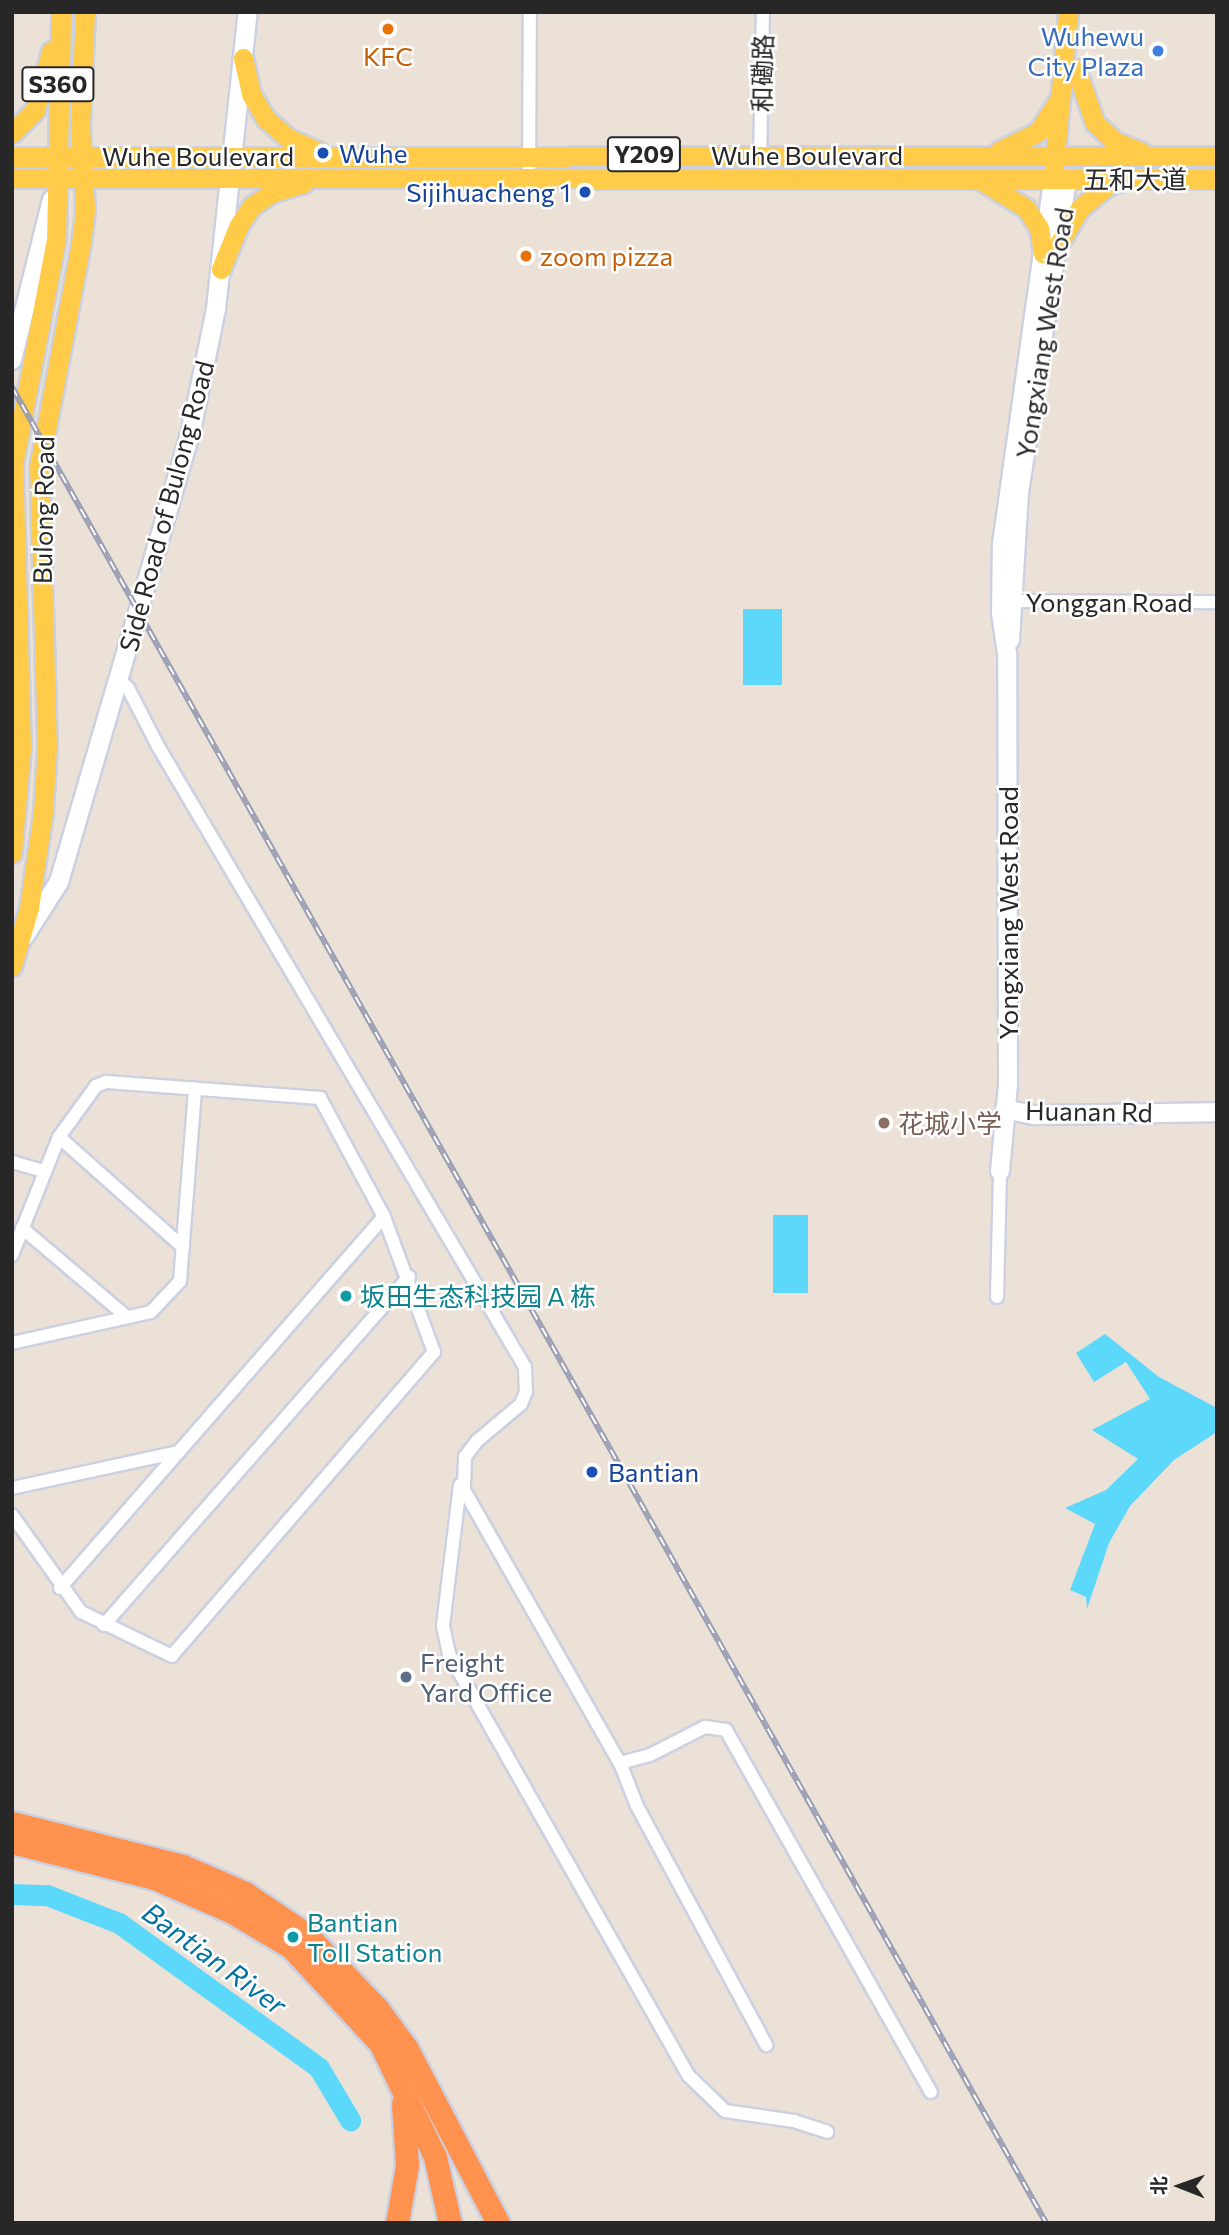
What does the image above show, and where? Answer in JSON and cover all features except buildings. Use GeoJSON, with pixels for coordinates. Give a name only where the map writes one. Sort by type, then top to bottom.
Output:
{"type":"FeatureCollection","features":[{"type":"Feature","properties":{"kind":"highway"},"geometry":{"type":"LineString","coordinates":[[12,1823],[183,1866],[245,1893],[306,1934],[377,2008],[399,2039],[498,2223]]}},
{"type":"Feature","properties":{"kind":"highway"},"geometry":{"type":"LineString","coordinates":[[12,1842],[128,1869],[180,1888],[234,1913],[290,1948],[380,2043],[435,2157],[450,2223]]}},
{"type":"Feature","properties":{"kind":"highway"},"geometry":{"type":"LineString","coordinates":[[12,1848],[39,1847]]}},
{"type":"Feature","properties":{"kind":"highway"},"geometry":{"type":"LineString","coordinates":[[397,2223],[407,2165],[399,2080]]}},
{"type":"Feature","properties":{"kind":"highway"},"geometry":{"type":"LineString","coordinates":[[449,2130],[464,2223]]}},
{"type":"Feature","properties":{"kind":"main road"},"geometry":{"type":"LineString","coordinates":[[12,132],[30,118],[38,102],[61,12]]}},
{"type":"Feature","properties":{"kind":"main road","name":"Bulong Road"},"geometry":{"type":"LineString","coordinates":[[12,853],[21,747],[16,717],[15,443],[51,275],[58,178],[61,12]]}},
{"type":"Feature","properties":{"kind":"main road","name":"Bulong Road"},"geometry":{"type":"LineString","coordinates":[[12,966],[22,940],[40,844],[47,747],[40,456],[76,279],[85,208],[82,156],[85,12]]}},
{"type":"Feature","properties":{"kind":"main road","name":"Side Road of Bulong Road"},"geometry":{"type":"LineString","coordinates":[[22,940],[59,882],[192,426],[221,269],[248,12]]}},
{"type":"Feature","properties":{"kind":"main road"},"geometry":{"type":"LineString","coordinates":[[1062,156],[1062,89],[1068,12]]}},
{"type":"Feature","properties":{"kind":"main road"},"geometry":{"type":"LineString","coordinates":[[1060,179],[1076,69],[1081,12]]}},
{"type":"Feature","properties":{"kind":"main road"},"geometry":{"type":"LineString","coordinates":[[243,58],[251,94],[266,119],[288,138],[326,155]]}},
{"type":"Feature","properties":{"kind":"main road"},"geometry":{"type":"LineString","coordinates":[[1076,69],[1083,99],[1104,133],[1157,156],[1158,179]]}},
{"type":"Feature","properties":{"kind":"main road"},"geometry":{"type":"LineString","coordinates":[[1062,89],[1054,111],[1038,132],[1015,146],[972,155],[966,177],[991,184],[1026,208],[1050,250],[1090,198],[1108,185],[1134,180]]}},
{"type":"Feature","properties":{"kind":"main road","name":"Wuhe Boulevard"},"geometry":{"type":"LineString","coordinates":[[12,157],[760,154],[1062,156]]}},
{"type":"Feature","properties":{"kind":"main road","name":"五和大道"},"geometry":{"type":"LineString","coordinates":[[1062,156],[1217,156]]}},
{"type":"Feature","properties":{"kind":"main road","name":"Wuhe Boulevard"},"geometry":{"type":"LineString","coordinates":[[12,178],[759,176],[1060,179]]}},
{"type":"Feature","properties":{"kind":"main road"},"geometry":{"type":"LineString","coordinates":[[221,269],[239,225],[252,206],[271,193],[327,177]]}},
{"type":"Feature","properties":{"kind":"main road"},"geometry":{"type":"LineString","coordinates":[[12,360],[16,321],[58,178]]}},
{"type":"Feature","properties":{"kind":"main road","name":"五和大道"},"geometry":{"type":"LineString","coordinates":[[1060,179],[1217,179]]}},
{"type":"Feature","properties":{"kind":"main road","name":"Yongxiang West Road"},"geometry":{"type":"LineString","coordinates":[[1000,1171],[1005,1109],[1008,601],[1004,517],[1060,179]]}},
{"type":"Feature","properties":{"kind":"main road"},"geometry":{"type":"LineString","coordinates":[[12,779],[21,747]]}},
{"type":"Feature","properties":{"kind":"main road","name":"Huanan Rd"},"geometry":{"type":"LineString","coordinates":[[1005,1109],[1033,1103],[1217,1100]]}},
{"type":"Feature","properties":{"kind":"main road","name":"Huanan Rd"},"geometry":{"type":"LineString","coordinates":[[1005,1109],[1033,1115],[1217,1112]]}},
{"type":"Feature","properties":{"kind":"street"},"geometry":{"type":"LineString","coordinates":[[529,176],[530,12]]}},
{"type":"Feature","properties":{"kind":"street","name":"和磡路"},"geometry":{"type":"LineString","coordinates":[[759,176],[763,12]]}},
{"type":"Feature","properties":{"kind":"street","name":"Yonggan Road"},"geometry":{"type":"LineString","coordinates":[[1008,601],[1217,602]]}},
{"type":"Feature","properties":{"kind":"street"},"geometry":{"type":"LineString","coordinates":[[117,678],[128,688],[159,748],[524,1367],[526,1391],[521,1404],[477,1441],[465,1457],[443,1626],[449,1654],[689,2076],[725,2111],[794,2122],[827,2132]]}},
{"type":"Feature","properties":{"kind":"street"},"geometry":{"type":"LineString","coordinates":[[12,1255],[43,1171],[59,1137],[84,1099],[106,1082],[320,1098],[384,1217],[409,1276],[434,1352],[172,1656],[81,1612],[60,1588],[12,1515]]}},
{"type":"Feature","properties":{"kind":"street"},"geometry":{"type":"LineString","coordinates":[[12,1343],[151,1312],[180,1281],[195,1089]]}},
{"type":"Feature","properties":{"kind":"street"},"geometry":{"type":"LineString","coordinates":[[59,1137],[183,1247]]}},
{"type":"Feature","properties":{"kind":"street"},"geometry":{"type":"LineString","coordinates":[[12,1162],[43,1171]]}},
{"type":"Feature","properties":{"kind":"street"},"geometry":{"type":"LineString","coordinates":[[997,1297],[1000,1171]]}},
{"type":"Feature","properties":{"kind":"street"},"geometry":{"type":"LineString","coordinates":[[60,1588],[384,1217]]}},
{"type":"Feature","properties":{"kind":"street"},"geometry":{"type":"LineString","coordinates":[[22,1228],[127,1317]]}},
{"type":"Feature","properties":{"kind":"street"},"geometry":{"type":"LineString","coordinates":[[104,1625],[409,1276]]}},
{"type":"Feature","properties":{"kind":"street"},"geometry":{"type":"LineString","coordinates":[[12,1488],[179,1452]]}},
{"type":"Feature","properties":{"kind":"street"},"geometry":{"type":"LineString","coordinates":[[461,1474],[471,1505],[620,1763],[636,1807],[766,2045]]}},
{"type":"Feature","properties":{"kind":"street"},"geometry":{"type":"LineString","coordinates":[[620,1763],[650,1755],[705,1727],[726,1730],[932,2092]]}},
{"type":"Feature","properties":{"kind":"water"},"geometry":{"type":"Polygon","coordinates":[[[743,609],[782,609],[782,685],[743,685],[743,609]]]}},
{"type":"Feature","properties":{"kind":"water"},"geometry":{"type":"Polygon","coordinates":[[[773,1215],[808,1215],[808,1293],[773,1293],[773,1215]]]}},
{"type":"Feature","properties":{"kind":"water"},"geometry":{"type":"Polygon","coordinates":[[[1105,1334],[1159,1377],[1217,1408],[1217,1432],[1174,1460],[1130,1506],[1109,1543],[1087,1609],[1086,1597],[1070,1590],[1095,1524],[1065,1508],[1106,1490],[1138,1459],[1092,1430],[1150,1399],[1126,1362],[1094,1382],[1076,1353],[1105,1334]]]}},
{"type":"Feature","properties":{"kind":"waterway","name":"Bantian River"},"geometry":{"type":"LineString","coordinates":[[12,1894],[47,1895],[119,1923],[319,2068],[350,2120]]}},
{"type":"Feature","properties":{"kind":"railway"},"geometry":{"type":"LineString","coordinates":[[12,387],[1046,2223]]}},
{"type":"Feature","properties":{"kind":"place","name":"KFC"},"geometry":{"type":"Point","coordinates":[388,29]}},
{"type":"Feature","properties":{"kind":"place","name":"Wuhewu City Plaza"},"geometry":{"type":"Point","coordinates":[1158,51]}},
{"type":"Feature","properties":{"kind":"place","name":"Wuhe"},"geometry":{"type":"Point","coordinates":[323,153]}},
{"type":"Feature","properties":{"kind":"place","name":"Sijihuacheng 1"},"geometry":{"type":"Point","coordinates":[585,192]}},
{"type":"Feature","properties":{"kind":"place","name":"zoom pizza"},"geometry":{"type":"Point","coordinates":[526,256]}},
{"type":"Feature","properties":{"kind":"place","name":"花城小学"},"geometry":{"type":"Point","coordinates":[884,1123]}},
{"type":"Feature","properties":{"kind":"place","name":"坂田生态科技园 A 栋"},"geometry":{"type":"Point","coordinates":[346,1296]}},
{"type":"Feature","properties":{"kind":"place","name":"Bantian"},"geometry":{"type":"Point","coordinates":[592,1472]}},
{"type":"Feature","properties":{"kind":"place","name":"Freight Yard Office"},"geometry":{"type":"Point","coordinates":[406,1677]}},
{"type":"Feature","properties":{"kind":"place","name":"Bantian Toll Station"},"geometry":{"type":"Point","coordinates":[293,1937]}}]}
